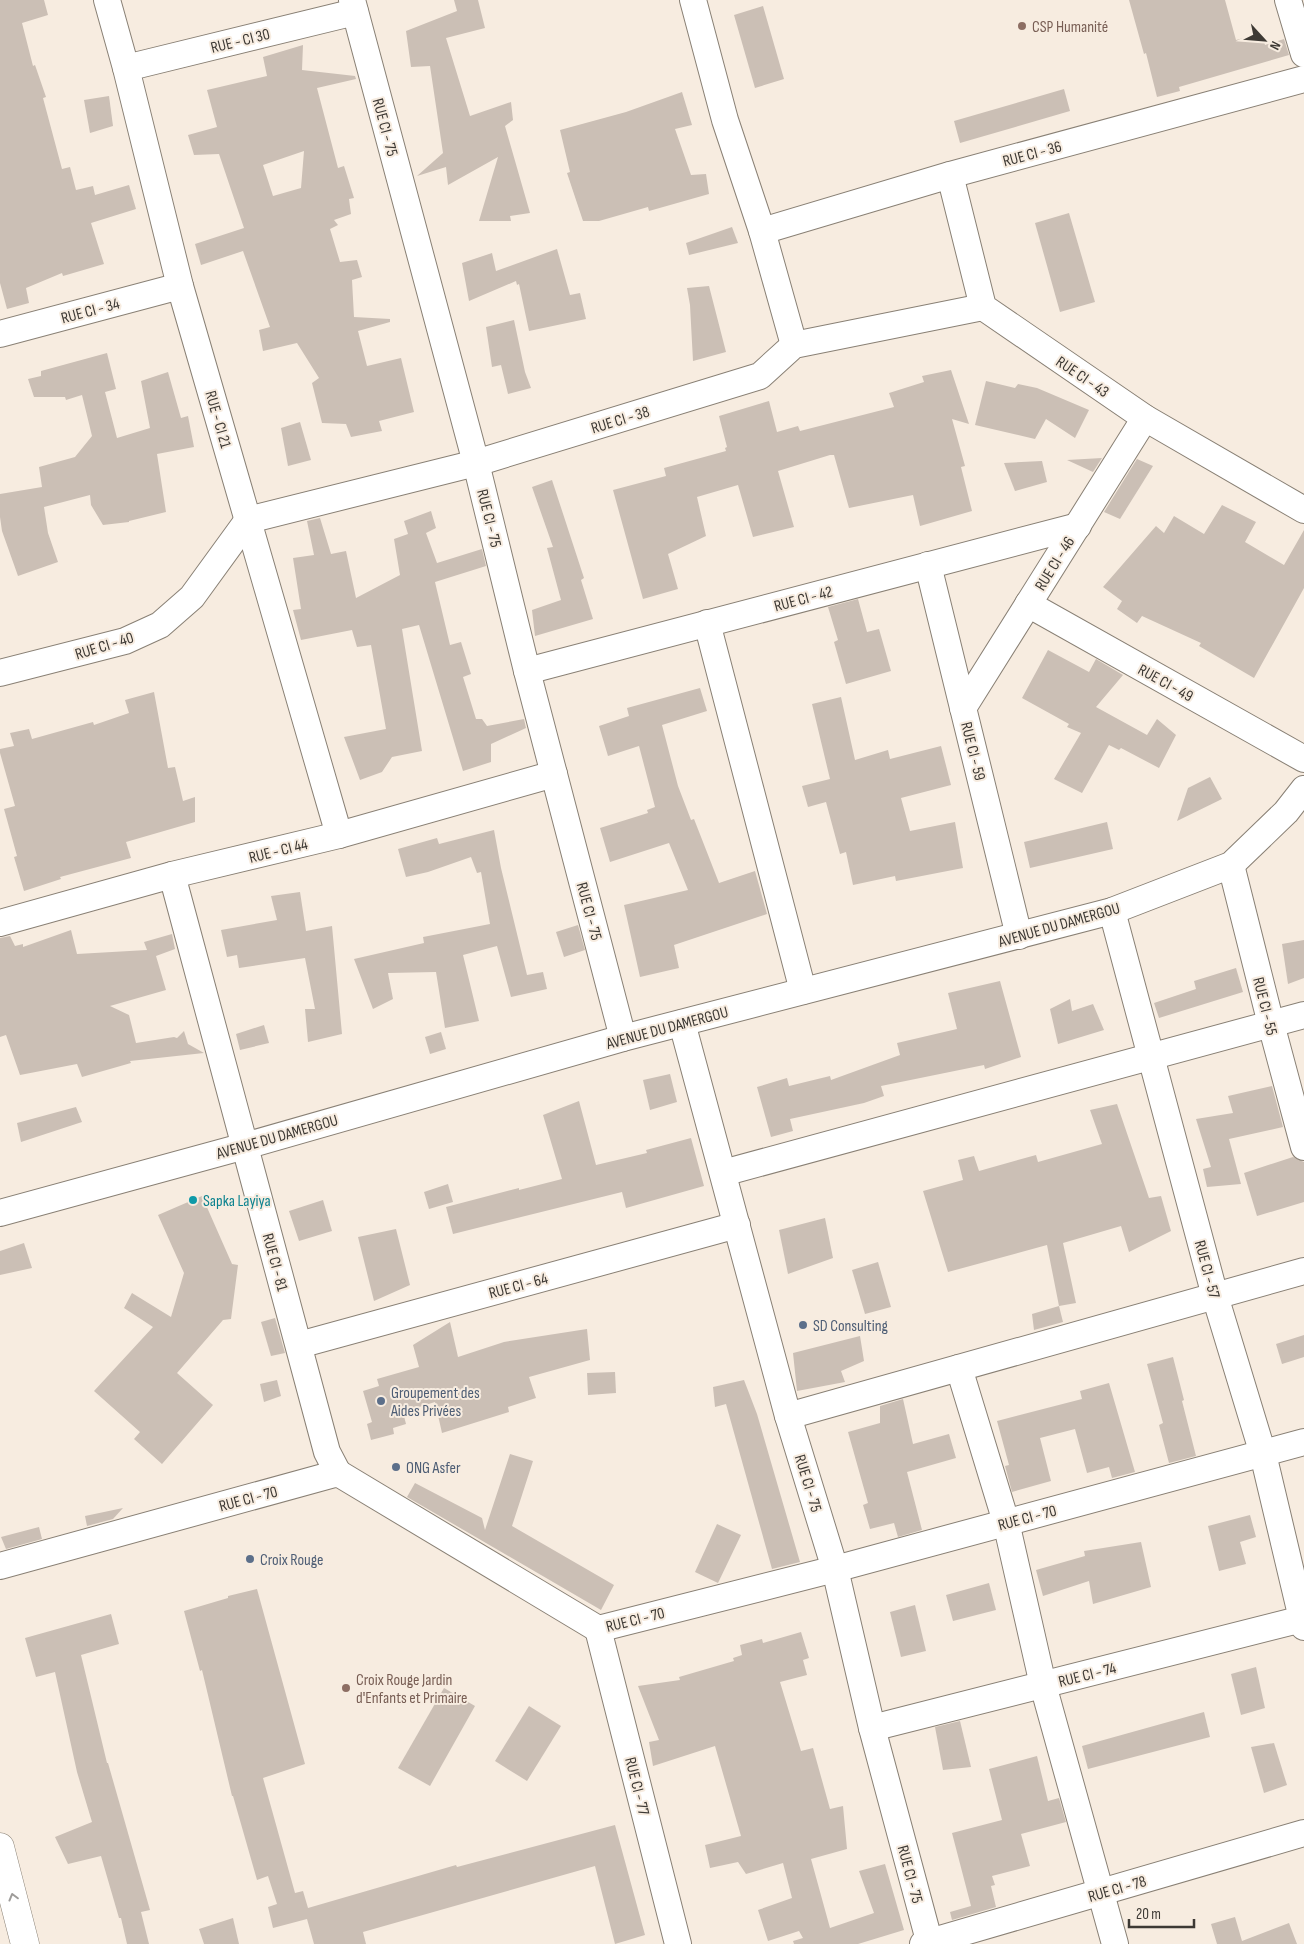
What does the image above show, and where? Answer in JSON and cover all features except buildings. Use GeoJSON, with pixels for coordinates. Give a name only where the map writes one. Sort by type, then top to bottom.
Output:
{"type":"FeatureCollection","features":[{"type":"Feature","properties":{"kind":"main road"},"geometry":{"type":"LineString","coordinates":[[0,1847],[25,1944]]}},
{"type":"Feature","properties":{"kind":"street","name":"RUE - CI 21"},"geometry":{"type":"LineString","coordinates":[[107,0],[126,68],[180,286],[339,836]]}},
{"type":"Feature","properties":{"kind":"street"},"geometry":{"type":"LineString","coordinates":[[1288,0],[1304,54]]}},
{"type":"Feature","properties":{"kind":"street"},"geometry":{"type":"LineString","coordinates":[[695,1],[726,120],[762,231],[794,345],[982,307],[950,175]]}},
{"type":"Feature","properties":{"kind":"street","name":"RUE - CI 30"},"geometry":{"type":"LineString","coordinates":[[126,68],[353,6]]}},
{"type":"Feature","properties":{"kind":"street","name":"RUE CI - 75"},"geometry":{"type":"LineString","coordinates":[[353,6],[476,463],[527,671],[623,1038]]}},
{"type":"Feature","properties":{"kind":"street","name":"RUE CI - 36"},"geometry":{"type":"LineString","coordinates":[[762,231],[950,175],[1304,80]]}},
{"type":"Feature","properties":{"kind":"street","name":"RUE CI - 34"},"geometry":{"type":"LineString","coordinates":[[0,334],[180,286]]}},
{"type":"Feature","properties":{"kind":"street","name":"RUE CI - 43"},"geometry":{"type":"LineString","coordinates":[[982,307],[1145,418],[1304,510]]}},
{"type":"Feature","properties":{"kind":"street","name":"RUE CI - 38"},"geometry":{"type":"LineString","coordinates":[[248,520],[476,463],[760,376],[794,345]]}},
{"type":"Feature","properties":{"kind":"street","name":"RUE CI - 46"},"geometry":{"type":"LineString","coordinates":[[963,708],[1145,418]]}},
{"type":"Feature","properties":{"kind":"street","name":"RUE CI - 40"},"geometry":{"type":"LineString","coordinates":[[0,673],[126,641],[160,625],[192,597],[248,520]]}},
{"type":"Feature","properties":{"kind":"street","name":"RUE CI - 42"},"geometry":{"type":"LineString","coordinates":[[527,671],[1078,526]]}},
{"type":"Feature","properties":{"kind":"street","name":"RUE CI - 59"},"geometry":{"type":"LineString","coordinates":[[928,565],[1019,936]]}},
{"type":"Feature","properties":{"kind":"street","name":"RUE CI - 49"},"geometry":{"type":"LineString","coordinates":[[1028,604],[1304,759]]}},
{"type":"Feature","properties":{"kind":"street"},"geometry":{"type":"LineString","coordinates":[[707,623],[804,991]]}},
{"type":"Feature","properties":{"kind":"street","name":"RUE - CI 44"},"geometry":{"type":"LineString","coordinates":[[0,923],[172,876],[339,836],[554,774]]}},
{"type":"Feature","properties":{"kind":"street","name":"AVENUE DU DAMERGOU"},"geometry":{"type":"LineString","coordinates":[[0,1213],[245,1146],[623,1038],[1112,911],[1231,865],[1286,812],[1304,789]]}},
{"type":"Feature","properties":{"kind":"street","name":"RUE CI - 55"},"geometry":{"type":"LineString","coordinates":[[1231,865],[1270,1024],[1304,1147]]}},
{"type":"Feature","properties":{"kind":"street","name":"RUE CI - 81"},"geometry":{"type":"LineString","coordinates":[[172,876],[327,1452],[338,1473]]}},
{"type":"Feature","properties":{"kind":"street","name":"RUE CI - 57"},"geometry":{"type":"LineString","coordinates":[[1112,911],[1215,1296],[1263,1454],[1303,1623]]}},
{"type":"Feature","properties":{"kind":"street"},"geometry":{"type":"LineString","coordinates":[[724,1173],[1304,1015]]}},
{"type":"Feature","properties":{"kind":"street","name":"RUE CI - 75"},"geometry":{"type":"LineString","coordinates":[[682,1023],[788,1416],[834,1569],[872,1728],[928,1943]]}},
{"type":"Feature","properties":{"kind":"street","name":"RUE CI - 64"},"geometry":{"type":"LineString","coordinates":[[299,1345],[738,1225]]}},
{"type":"Feature","properties":{"kind":"street"},"geometry":{"type":"LineString","coordinates":[[788,1416],[1304,1271]]}},
{"type":"Feature","properties":{"kind":"street"},"geometry":{"type":"LineString","coordinates":[[959,1368],[1006,1522],[1044,1685],[1115,1944]]}},
{"type":"Feature","properties":{"kind":"street","name":"RUE CI - 70"},"geometry":{"type":"LineString","coordinates":[[0,1566],[338,1473],[598,1629],[834,1569],[1304,1442]]}},
{"type":"Feature","properties":{"kind":"street","name":"RUE CI - 74"},"geometry":{"type":"LineString","coordinates":[[872,1728],[1303,1623]]}},
{"type":"Feature","properties":{"kind":"street","name":"RUE CI - 77"},"geometry":{"type":"LineString","coordinates":[[598,1629],[678,1944]]}},
{"type":"Feature","properties":{"kind":"street","name":"RUE CI - 78"},"geometry":{"type":"LineString","coordinates":[[928,1943],[1304,1834]]}},
{"type":"Feature","properties":{"kind":"place","name":"CSP Humanité"},"geometry":{"type":"Point","coordinates":[1022,26]}},
{"type":"Feature","properties":{"kind":"place","name":"Sapka Layiya"},"geometry":{"type":"Point","coordinates":[193,1200]}},
{"type":"Feature","properties":{"kind":"place","name":"SD Consulting"},"geometry":{"type":"Point","coordinates":[803,1325]}},
{"type":"Feature","properties":{"kind":"place","name":"Groupement des Aides Privées"},"geometry":{"type":"Point","coordinates":[381,1401]}},
{"type":"Feature","properties":{"kind":"place","name":"ONG Asfer"},"geometry":{"type":"Point","coordinates":[396,1467]}},
{"type":"Feature","properties":{"kind":"place","name":"Croix Rouge"},"geometry":{"type":"Point","coordinates":[250,1559]}},
{"type":"Feature","properties":{"kind":"place","name":"Croix Rouge Jardin d'Enfants et Primaire"},"geometry":{"type":"Point","coordinates":[346,1688]}}]}
